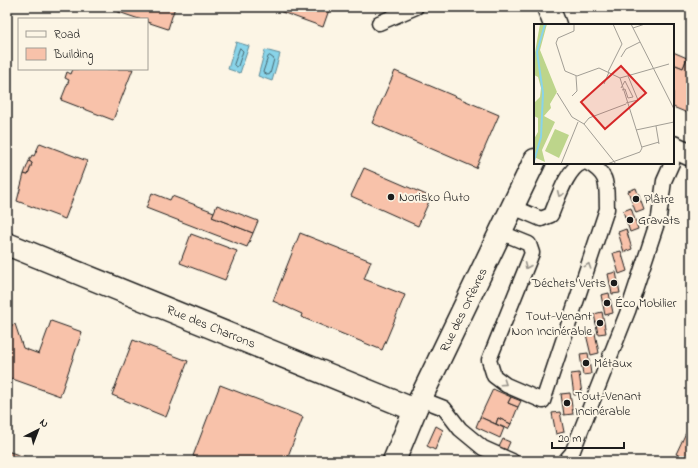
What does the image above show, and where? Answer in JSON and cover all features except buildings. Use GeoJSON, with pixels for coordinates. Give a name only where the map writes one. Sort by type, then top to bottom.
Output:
{"type":"FeatureCollection","features":[{"type":"Feature","properties":{"kind":"street"},"geometry":{"type":"LineString","coordinates":[[548,7],[555,24]]}},
{"type":"Feature","properties":{"kind":"street","name":"Rue des Orfèvres"},"geometry":{"type":"LineString","coordinates":[[394,461],[418,404],[502,233],[534,162]]}},
{"type":"Feature","properties":{"kind":"street","name":"Rue des Charrons"},"geometry":{"type":"LineString","coordinates":[[7,244],[418,404]]}},
{"type":"Feature","properties":{"kind":"lane"},"geometry":{"type":"LineString","coordinates":[[379,23],[416,7]]}},
{"type":"Feature","properties":{"kind":"lane"},"geometry":{"type":"LineString","coordinates":[[513,207],[541,219],[551,215],[570,173],[577,164]]}},
{"type":"Feature","properties":{"kind":"lane"},"geometry":{"type":"LineString","coordinates":[[502,233],[529,244],[532,253],[489,360],[494,376],[506,385],[543,401],[606,209],[606,180],[599,169],[590,164]]}},
{"type":"Feature","properties":{"kind":"lane"},"geometry":{"type":"LineString","coordinates":[[565,461],[572,453],[628,311],[659,217],[664,181],[672,164]]}},
{"type":"Feature","properties":{"kind":"lane"},"geometry":{"type":"LineString","coordinates":[[418,404],[444,408],[460,429],[482,448],[512,461]]}},
{"type":"Feature","properties":{"kind":"water"},"geometry":{"type":"Polygon","coordinates":[[[236,42],[249,46],[240,73],[228,69],[236,42]]]}},
{"type":"Feature","properties":{"kind":"water"},"geometry":{"type":"Polygon","coordinates":[[[265,50],[280,54],[272,81],[258,76],[265,50]]]}},
{"type":"Feature","properties":{"kind":"place","name":"Norisko Auto"},"geometry":{"type":"Point","coordinates":[391,197]}},
{"type":"Feature","properties":{"kind":"place","name":"Plâtre"},"geometry":{"type":"Point","coordinates":[636,199]}},
{"type":"Feature","properties":{"kind":"place","name":"Gravats"},"geometry":{"type":"Point","coordinates":[630,220]}},
{"type":"Feature","properties":{"kind":"place","name":"Déchets Verts"},"geometry":{"type":"Point","coordinates":[614,283]}},
{"type":"Feature","properties":{"kind":"place","name":"Éco Mobilier"},"geometry":{"type":"Point","coordinates":[607,303]}},
{"type":"Feature","properties":{"kind":"place","name":"Tout-Venant Non Incinérable"},"geometry":{"type":"Point","coordinates":[600,323]}},
{"type":"Feature","properties":{"kind":"place","name":"Métaux"},"geometry":{"type":"Point","coordinates":[586,363]}},
{"type":"Feature","properties":{"kind":"place","name":"Tout-Venant Incinérable"},"geometry":{"type":"Point","coordinates":[567,403]}}]}
